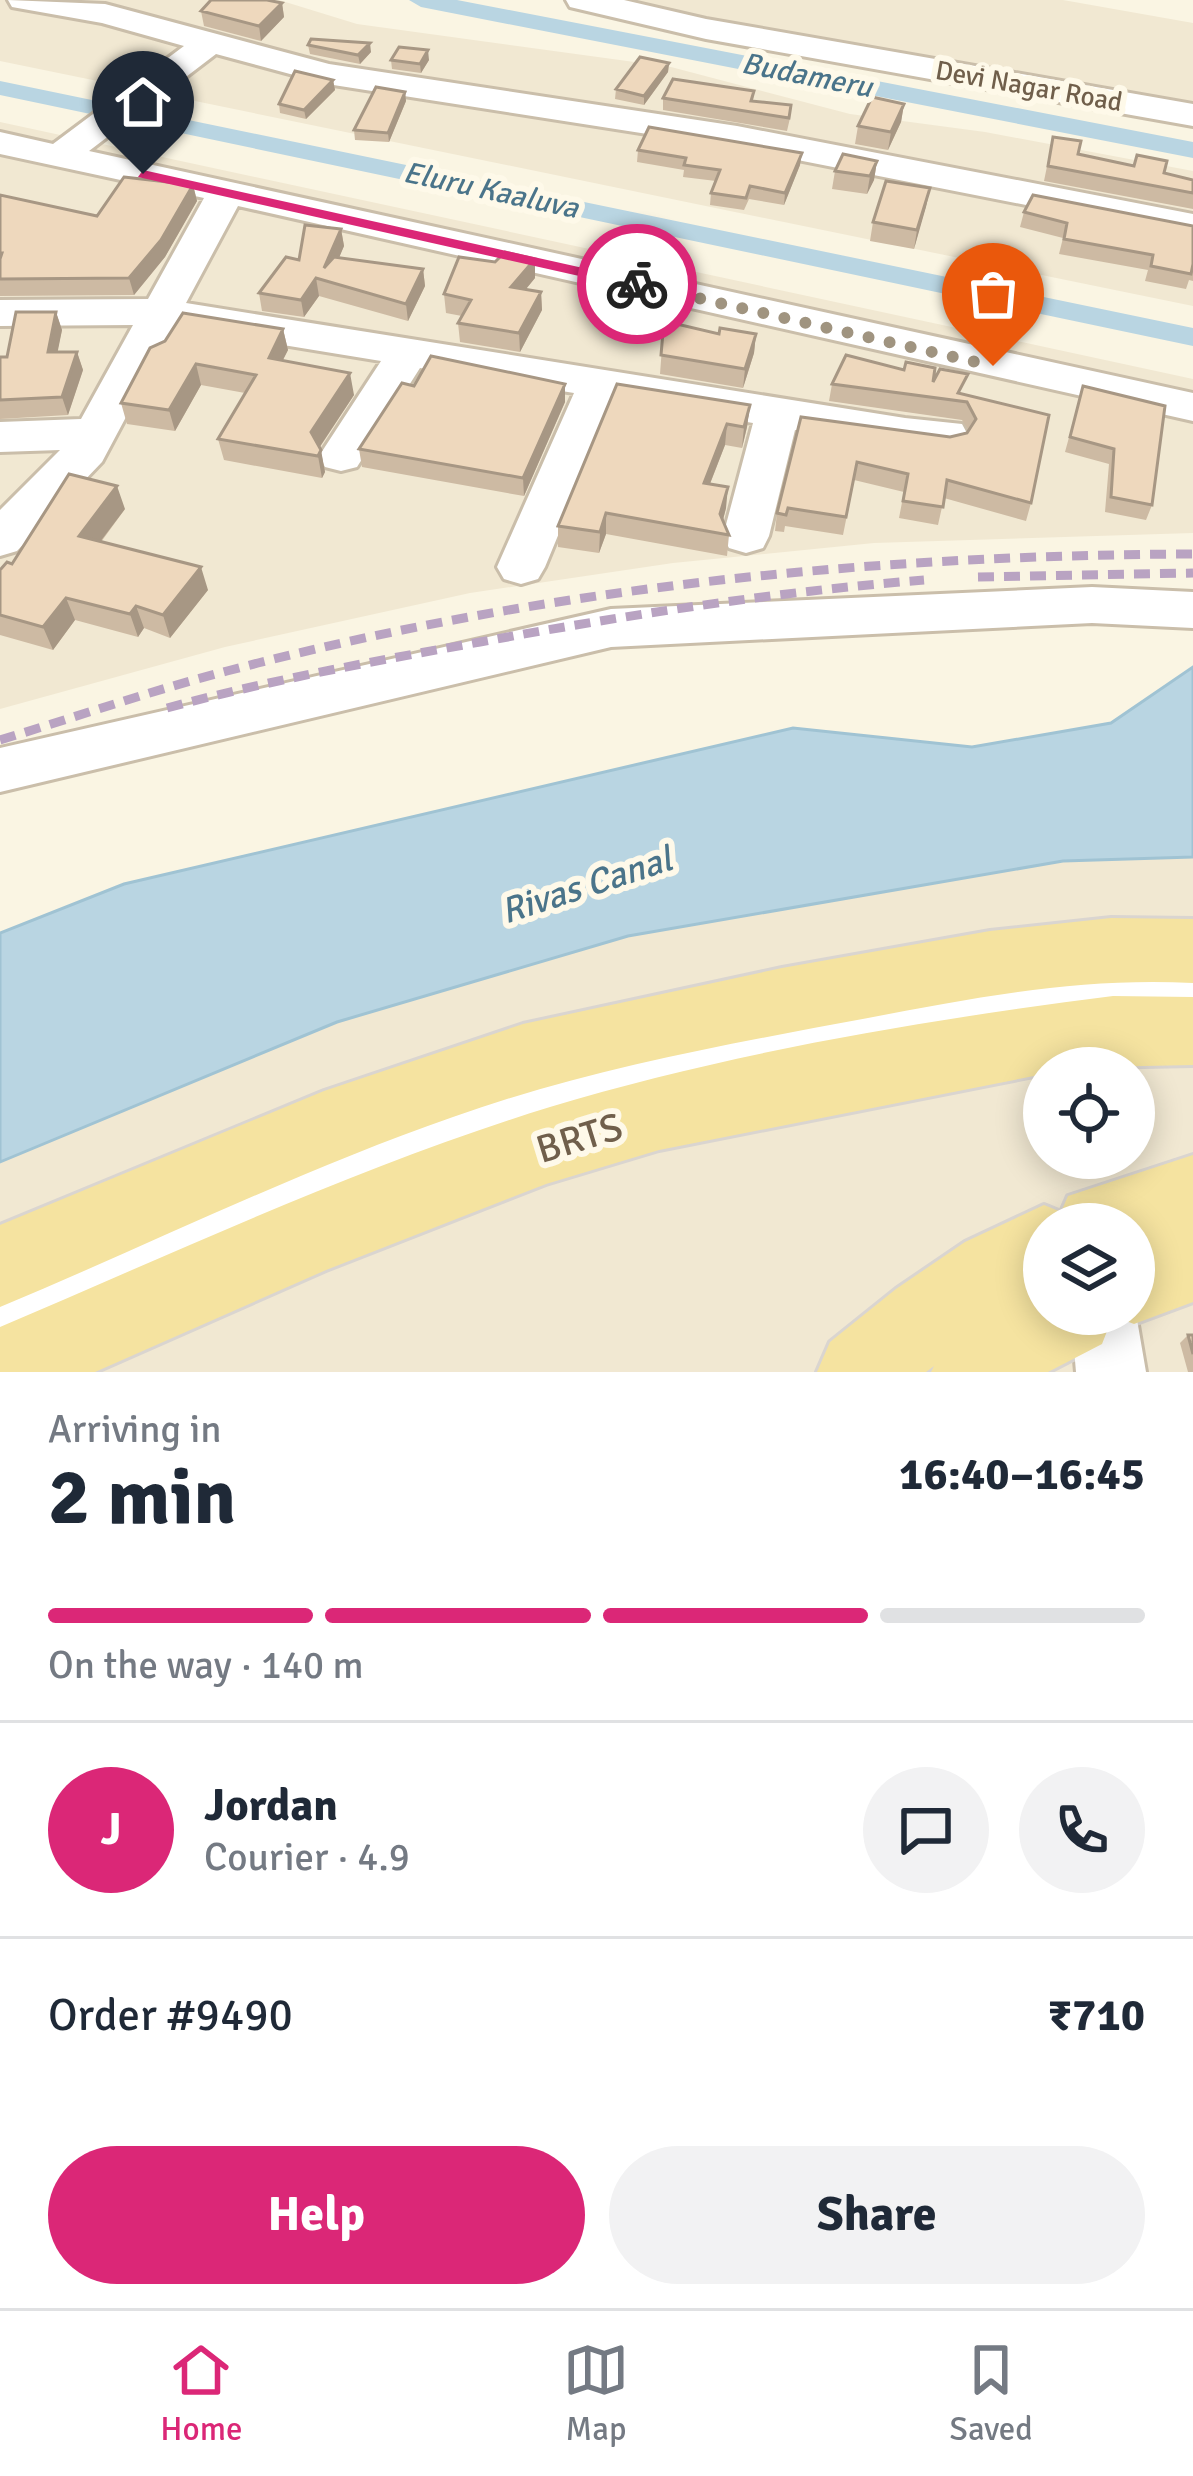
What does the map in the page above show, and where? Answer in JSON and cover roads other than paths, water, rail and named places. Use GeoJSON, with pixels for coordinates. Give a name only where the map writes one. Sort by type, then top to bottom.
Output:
{"type":"FeatureCollection","features":[{"type":"Feature","properties":{"kind":"main road"},"geometry":{"type":"LineString","coordinates":[[0,1266],[402,1101],[520,1060],[634,1030],[1027,956],[1146,947],[1193,951]]}},
{"type":"Feature","properties":{"kind":"main road","name":"BRTS"},"geometry":{"type":"LineString","coordinates":[[0,1370],[432,1186],[659,1113],[1059,1036],[1113,1030],[1193,1031]]}},
{"type":"Feature","properties":{"kind":"main road"},"geometry":{"type":"LineString","coordinates":[[1155,1206],[1193,1194]]}},
{"type":"Feature","properties":{"kind":"main road"},"geometry":{"type":"LineString","coordinates":[[860,1372],[992,1273],[1023,1257]]}},
{"type":"Feature","properties":{"kind":"main road"},"geometry":{"type":"LineString","coordinates":[[1155,1275],[1193,1261]]}},
{"type":"Feature","properties":{"kind":"main road"},"geometry":{"type":"LineString","coordinates":[[974,1372],[1032,1335]]}},
{"type":"Feature","properties":{"kind":"street"},"geometry":{"type":"LineString","coordinates":[[24,0],[105,14],[327,74],[737,137],[1193,226]]}},
{"type":"Feature","properties":{"kind":"street","name":"Devi Nagar Road"},"geometry":{"type":"LineString","coordinates":[[589,1],[712,14],[1193,115]]}},
{"type":"Feature","properties":{"kind":"street"},"geometry":{"type":"LineString","coordinates":[[70,149],[208,44]]}},
{"type":"Feature","properties":{"kind":"street"},"geometry":{"type":"LineString","coordinates":[[0,143],[70,149],[226,192],[543,261],[772,318],[1193,407]]}},
{"type":"Feature","properties":{"kind":"street"},"geometry":{"type":"LineString","coordinates":[[0,539],[86,451],[226,192]]}},
{"type":"Feature","properties":{"kind":"street"},"geometry":{"type":"LineString","coordinates":[[0,313],[161,312],[946,435]]}},
{"type":"Feature","properties":{"kind":"street"},"geometry":{"type":"LineString","coordinates":[[341,456],[409,353]]}},
{"type":"Feature","properties":{"kind":"street"},"geometry":{"type":"LineString","coordinates":[[521,567],[599,384]]}},
{"type":"Feature","properties":{"kind":"street"},"geometry":{"type":"LineString","coordinates":[[746,536],[778,412]]}},
{"type":"Feature","properties":{"kind":"street"},"geometry":{"type":"LineString","coordinates":[[0,437],[95,434]]}},
{"type":"Feature","properties":{"kind":"street"},"geometry":{"type":"LineString","coordinates":[[0,770],[611,628],[1091,605],[1193,610]]}},
{"type":"Feature","properties":{"kind":"street","name":"BRTS"},"geometry":{"type":"LineString","coordinates":[[0,1316],[416,1142],[646,1070],[1042,996],[1101,988],[1193,990]]}},
{"type":"Feature","properties":{"kind":"street"},"geometry":{"type":"LineString","coordinates":[[1108,1335],[1112,1372]]}},
{"type":"Feature","properties":{"kind":"water","name":"Rivas Canal"},"geometry":{"type":"Polygon","coordinates":[[[1193,667],[1193,857],[1063,861],[628,936],[337,1022],[0,1162],[0,933],[124,884],[793,728],[972,747],[1111,723],[1193,667]]]}},
{"type":"Feature","properties":{"kind":"waterway","name":"Budameru"},"geometry":{"type":"LineString","coordinates":[[421,0],[1193,150]]}},
{"type":"Feature","properties":{"kind":"waterway","name":"Eluru Kaaluva"},"geometry":{"type":"LineString","coordinates":[[0,88],[1193,337]]}},
{"type":"Feature","properties":{"kind":"railway"},"geometry":{"type":"LineString","coordinates":[[0,740],[198,679],[345,642],[585,598],[706,582],[949,561],[1193,554]]}},
{"type":"Feature","properties":{"kind":"railway"},"geometry":{"type":"LineString","coordinates":[[978,577],[1193,573]]}},
{"type":"Feature","properties":{"kind":"railway"},"geometry":{"type":"LineString","coordinates":[[167,708],[323,672],[590,623],[924,580]]}}]}
